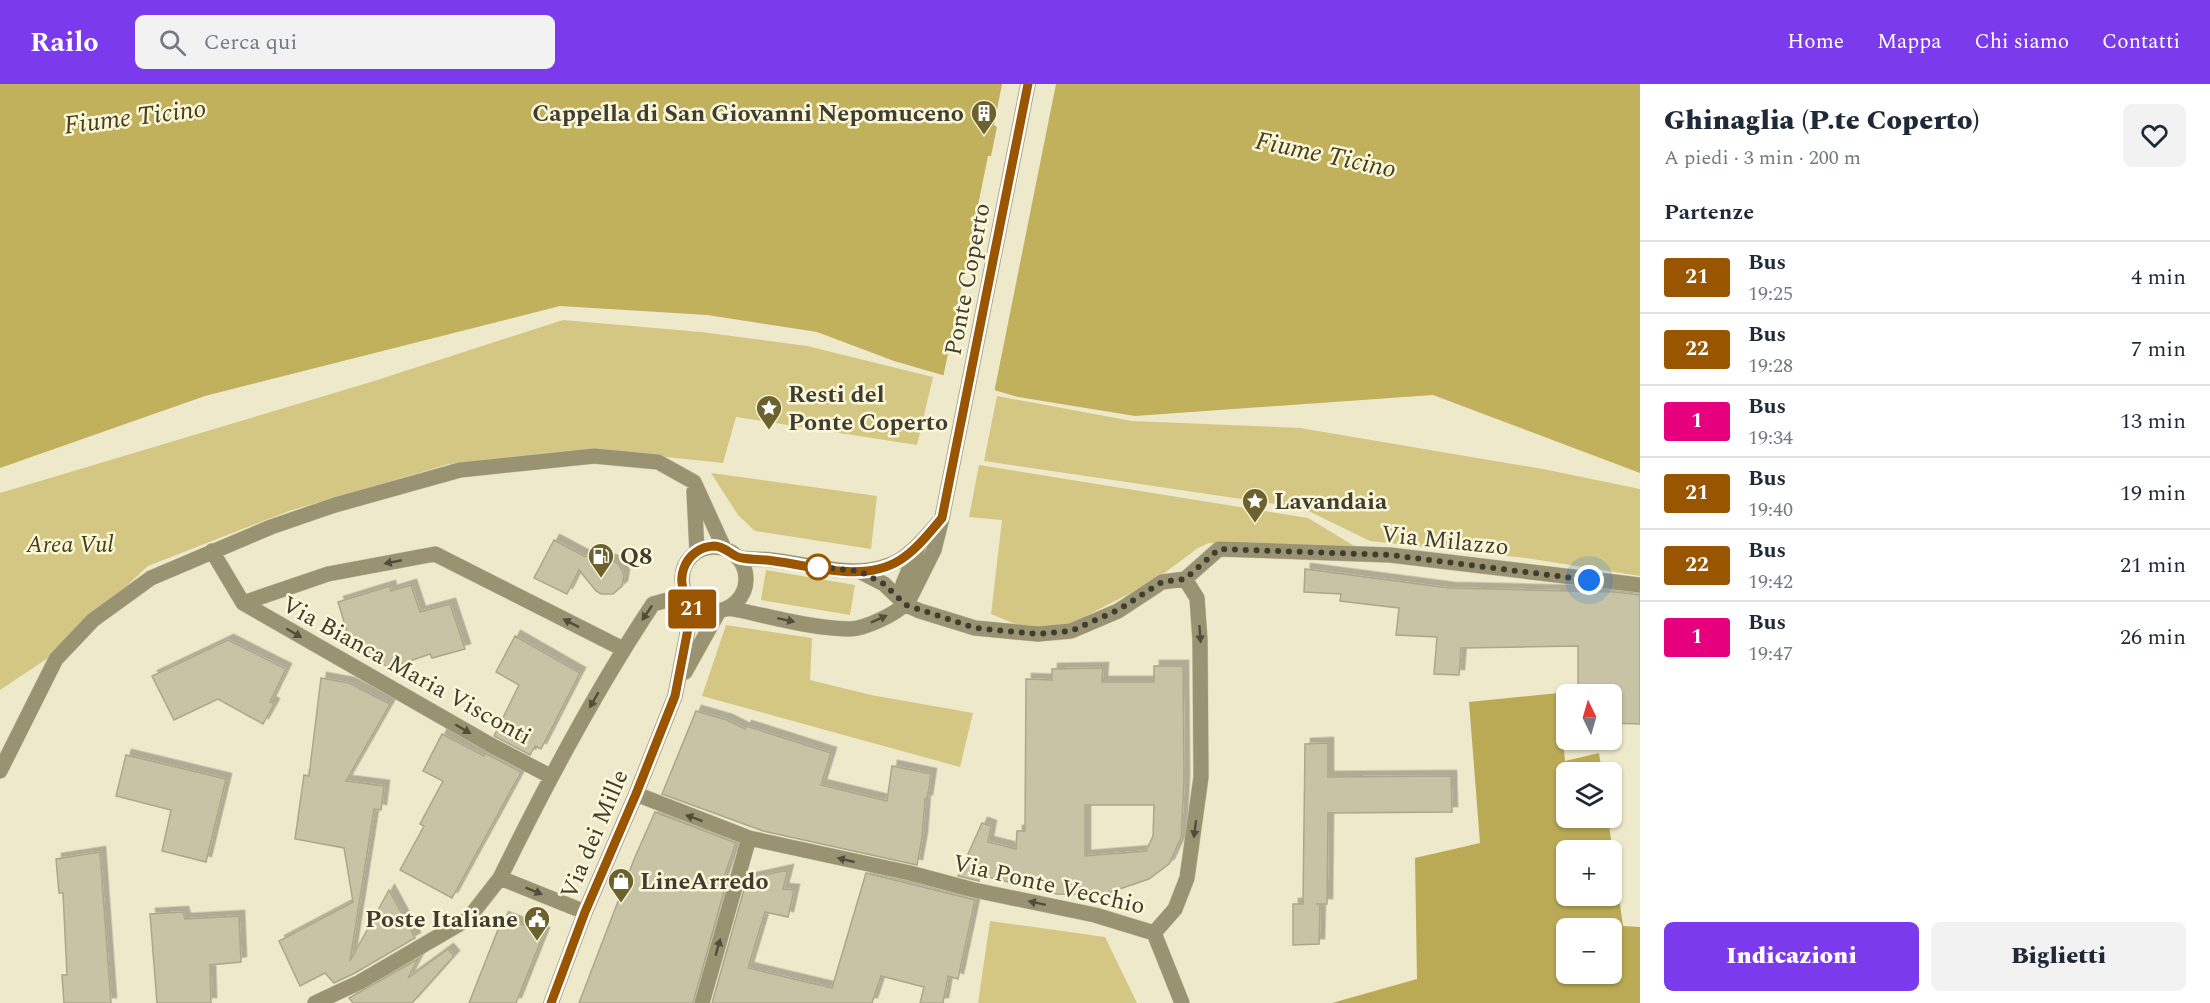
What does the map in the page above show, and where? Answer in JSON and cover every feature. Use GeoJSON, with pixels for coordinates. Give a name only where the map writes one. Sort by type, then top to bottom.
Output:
{"type":"FeatureCollection","features":[{"type":"Feature","properties":{"kind":"street","name":"Ponte Coperto"},"geometry":{"type":"LineString","coordinates":[[906,605],[934,550],[942,518],[1028,84]]}},
{"type":"Feature","properties":{"kind":"street"},"geometry":{"type":"LineString","coordinates":[[0,771],[56,658],[93,620],[151,578],[271,527],[335,505],[460,470],[594,456],[658,462],[694,482],[724,548]]}},
{"type":"Feature","properties":{"kind":"street"},"geometry":{"type":"LineString","coordinates":[[694,482],[697,552]]}},
{"type":"Feature","properties":{"kind":"street"},"geometry":{"type":"LineString","coordinates":[[739,558],[859,571],[879,568],[898,561],[919,545],[942,518]]}},
{"type":"Feature","properties":{"kind":"street"},"geometry":{"type":"LineString","coordinates":[[906,605],[903,584],[919,545]]}},
{"type":"Feature","properties":{"kind":"street"},"geometry":{"type":"LineString","coordinates":[[724,610],[736,602],[746,586],[744,566],[739,558],[724,548],[716,546],[697,552],[689,558],[682,576],[689,599],[702,609],[724,610],[851,629],[880,620],[906,605]]}},
{"type":"Feature","properties":{"kind":"street","name":"Via Milazzo"},"geometry":{"type":"LineString","coordinates":[[1185,579],[1219,549],[1390,555],[1640,585]]}},
{"type":"Feature","properties":{"kind":"street"},"geometry":{"type":"LineString","coordinates":[[212,551],[243,603],[328,574],[435,554],[623,649]]}},
{"type":"Feature","properties":{"kind":"street"},"geometry":{"type":"LineString","coordinates":[[859,571],[884,584],[906,605],[975,628],[1038,634],[1071,631],[1118,610],[1162,582],[1185,579]]}},
{"type":"Feature","properties":{"kind":"street","name":"Via Ponte Vecchio"},"geometry":{"type":"LineString","coordinates":[[636,794],[749,838],[910,873],[974,890],[1095,915],[1154,933],[1175,909],[1187,878],[1201,777],[1200,640],[1197,598],[1185,579]]}},
{"type":"Feature","properties":{"kind":"street"},"geometry":{"type":"LineString","coordinates":[[315,1003],[360,982],[468,919],[500,878],[550,776],[623,649],[653,604],[689,599]]}},
{"type":"Feature","properties":{"kind":"street","name":"Via dei Mille"},"geometry":{"type":"LineString","coordinates":[[679,682],[689,599]]}},
{"type":"Feature","properties":{"kind":"street","name":"Via Bianca Maria Visconti"},"geometry":{"type":"LineString","coordinates":[[243,603],[489,744],[550,776]]}},
{"type":"Feature","properties":{"kind":"street","name":"Via dei Mille"},"geometry":{"type":"LineString","coordinates":[[551,1003],[585,912],[636,794],[679,682],[724,610]]}},
{"type":"Feature","properties":{"kind":"street"},"geometry":{"type":"LineString","coordinates":[[702,1003],[749,838]]}},
{"type":"Feature","properties":{"kind":"street"},"geometry":{"type":"LineString","coordinates":[[500,878],[585,912]]}},
{"type":"Feature","properties":{"kind":"street"},"geometry":{"type":"LineString","coordinates":[[1154,933],[1182,1003]]}},
{"type":"Feature","properties":{"kind":"green space","name":"Area Vul"},"geometry":{"type":"Polygon","coordinates":[[[563,320],[701,332],[807,346],[933,377],[917,445],[736,417],[723,463],[591,449],[449,464],[289,511],[148,566],[54,654],[0,690],[0,493],[371,382],[563,320]]]}},
{"type":"Feature","properties":{"kind":"green space"},"geometry":{"type":"Polygon","coordinates":[[[997,396],[1132,421],[1300,428],[1543,469],[1640,489],[1640,576],[1526,558],[1370,541],[1302,508],[984,461],[997,396]]]}},
{"type":"Feature","properties":{"kind":"green space"},"geometry":{"type":"Polygon","coordinates":[[[979,465],[1308,518],[1361,550],[1209,543],[1198,548],[1155,580],[1069,625],[1022,627],[991,614],[1002,520],[969,517],[979,465]]]}},
{"type":"Feature","properties":{"kind":"green space"},"geometry":{"type":"Polygon","coordinates":[[[711,473],[877,496],[871,549],[755,531],[738,515],[711,473]]]}},
{"type":"Feature","properties":{"kind":"green space"},"geometry":{"type":"Polygon","coordinates":[[[766,570],[855,585],[850,615],[761,600],[766,570]]]}},
{"type":"Feature","properties":{"kind":"green space"},"geometry":{"type":"Polygon","coordinates":[[[726,625],[812,638],[810,680],[871,695],[973,713],[960,767],[702,696],[726,625]]]}},
{"type":"Feature","properties":{"kind":"green space"},"geometry":{"type":"Polygon","coordinates":[[[990,921],[1105,937],[1137,1003],[978,1003],[990,921]]]}},
{"type":"Feature","properties":{"kind":"shaded area"},"geometry":{"type":"Polygon","coordinates":[[[1556,693],[1556,750],[1564,750],[1565,761],[1599,753],[1600,762],[1556,762],[1556,828],[1609,828],[1611,840],[1556,840],[1556,906],[1620,906],[1622,918],[1556,918],[1556,984],[1622,984],[1622,919],[1623,926],[1640,927],[1640,1003],[1332,1003],[1417,979],[1415,858],[1480,843],[1469,702],[1556,693]]]}},
{"type":"Feature","properties":{"kind":"water","name":"Fiume Ticino"},"geometry":{"type":"Polygon","coordinates":[[[0,84],[1640,84],[1640,473],[1433,395],[1135,416],[1018,397],[894,361],[817,332],[707,315],[560,306],[205,396],[0,468],[0,84]]]}},
{"type":"Feature","properties":{"kind":"pier"},"geometry":{"type":"Polygon","coordinates":[[[1002,84],[1056,84],[994,393],[943,378],[988,156],[991,156],[997,127],[994,125],[1002,84]]]}},
{"type":"Feature","properties":{"kind":"building"},"geometry":{"type":"Polygon","coordinates":[[[554,540],[584,556],[614,561],[624,575],[622,586],[613,594],[601,594],[579,570],[567,594],[534,578],[554,540]]]}},
{"type":"Feature","properties":{"kind":"building"},"geometry":{"type":"Polygon","coordinates":[[[1305,569],[1449,588],[1615,592],[1640,595],[1640,724],[1622,723],[1622,684],[1578,684],[1578,646],[1461,648],[1459,675],[1434,674],[1437,637],[1396,635],[1399,608],[1340,601],[1341,594],[1304,592],[1305,569]]]}},
{"type":"Feature","properties":{"kind":"building"},"geometry":{"type":"Polygon","coordinates":[[[411,585],[420,612],[450,604],[465,649],[432,658],[430,654],[390,668],[352,648],[338,602],[390,586],[391,591],[411,585]]]}},
{"type":"Feature","properties":{"kind":"building"},"geometry":{"type":"Polygon","coordinates":[[[515,636],[580,673],[541,749],[535,746],[530,755],[494,736],[519,685],[496,672],[515,636]]]}},
{"type":"Feature","properties":{"kind":"building"},"geometry":{"type":"Polygon","coordinates":[[[228,640],[286,669],[270,702],[274,704],[263,724],[218,699],[174,720],[152,676],[228,640]]]}},
{"type":"Feature","properties":{"kind":"building"},"geometry":{"type":"Polygon","coordinates":[[[1154,666],[1183,666],[1184,781],[1181,838],[1169,864],[1149,879],[1102,895],[1057,894],[980,875],[979,881],[958,876],[982,823],[991,826],[988,842],[1016,849],[1017,831],[1025,831],[1026,679],[1052,680],[1052,669],[1103,668],[1102,682],[1154,682],[1154,666]],[[1085,805],[1085,856],[1146,851],[1153,836],[1154,805],[1085,805]]]}},
{"type":"Feature","properties":{"kind":"building"},"geometry":{"type":"Polygon","coordinates":[[[321,678],[349,683],[390,704],[346,781],[384,786],[381,810],[374,809],[350,961],[389,890],[415,938],[334,983],[325,973],[300,986],[279,941],[353,902],[344,848],[295,839],[304,775],[309,776],[321,678]]]}},
{"type":"Feature","properties":{"kind":"building"},"geometry":{"type":"Polygon","coordinates":[[[696,711],[727,720],[745,729],[746,726],[831,753],[821,785],[887,801],[892,766],[931,774],[927,800],[925,799],[917,865],[763,831],[662,794],[696,711]]]}},
{"type":"Feature","properties":{"kind":"building"},"geometry":{"type":"Polygon","coordinates":[[[442,734],[521,772],[452,898],[400,870],[424,826],[420,824],[443,781],[423,771],[442,734]]]}},
{"type":"Feature","properties":{"kind":"building"},"geometry":{"type":"Polygon","coordinates":[[[1328,743],[1328,777],[1451,776],[1452,812],[1328,813],[1327,904],[1320,904],[1319,944],[1293,945],[1293,904],[1303,904],[1305,744],[1328,743]]]}},
{"type":"Feature","properties":{"kind":"building"},"geometry":{"type":"Polygon","coordinates":[[[126,755],[226,779],[206,862],[162,851],[171,810],[116,796],[126,755]]]}},
{"type":"Feature","properties":{"kind":"building"},"geometry":{"type":"Polygon","coordinates":[[[655,812],[736,843],[721,885],[726,884],[693,1003],[579,1003],[635,857],[655,812]]]}},
{"type":"Feature","properties":{"kind":"building"},"geometry":{"type":"Polygon","coordinates":[[[100,852],[111,1003],[64,1003],[62,975],[67,975],[63,893],[59,893],[56,859],[100,852]]]}},
{"type":"Feature","properties":{"kind":"building"},"geometry":{"type":"Polygon","coordinates":[[[788,870],[783,889],[794,890],[788,917],[765,912],[748,968],[832,988],[866,873],[975,900],[958,979],[948,976],[943,1003],[920,1003],[924,987],[881,976],[872,1003],[712,1003],[747,879],[788,870]]]}},
{"type":"Feature","properties":{"kind":"building"},"geometry":{"type":"Polygon","coordinates":[[[183,912],[185,919],[239,916],[241,962],[210,965],[211,1003],[157,1003],[150,914],[183,912]]]}},
{"type":"Feature","properties":{"kind":"building"},"geometry":{"type":"Polygon","coordinates":[[[503,917],[544,933],[516,1003],[469,1003],[503,917]]]}},
{"type":"Feature","properties":{"kind":"building"},"geometry":{"type":"Polygon","coordinates":[[[448,949],[454,956],[412,1003],[353,1003],[349,998],[418,959],[408,978],[448,949]]]}},
{"type":"Feature","properties":{"kind":"bus line","name":"21"},"geometry":{"type":"LineString","coordinates":[[551,1003],[585,912],[675,696],[693,603],[682,586],[684,566],[689,558],[697,552],[716,546],[732,552],[739,558],[771,560],[856,572],[879,568],[898,561],[919,545],[942,518],[1028,84]]}},
{"type":"Feature","properties":{"kind":"place","name":"Cappella di San Giovanni Nepomuceno"},"geometry":{"type":"Point","coordinates":[984,136]}},
{"type":"Feature","properties":{"kind":"place","name":"Resti del Ponte Coperto"},"geometry":{"type":"Point","coordinates":[769,431]}},
{"type":"Feature","properties":{"kind":"place","name":"Lavandaia"},"geometry":{"type":"Point","coordinates":[1255,524]}},
{"type":"Feature","properties":{"kind":"place","name":"Q8"},"geometry":{"type":"Point","coordinates":[601,579]}},
{"type":"Feature","properties":{"kind":"place","name":"LineArredo"},"geometry":{"type":"Point","coordinates":[621,904]}},
{"type":"Feature","properties":{"kind":"place","name":"Poste Italiane"},"geometry":{"type":"Point","coordinates":[537,942]}},
{"type":"Feature","properties":{"kind":"route"},"geometry":{"type":"LineString","coordinates":[[818,567],[809,566],[859,571],[884,584],[906,605],[975,628],[1038,634],[1071,631],[1118,610],[1162,582],[1185,579],[1219,549],[1390,555],[1589,580]]}}]}
